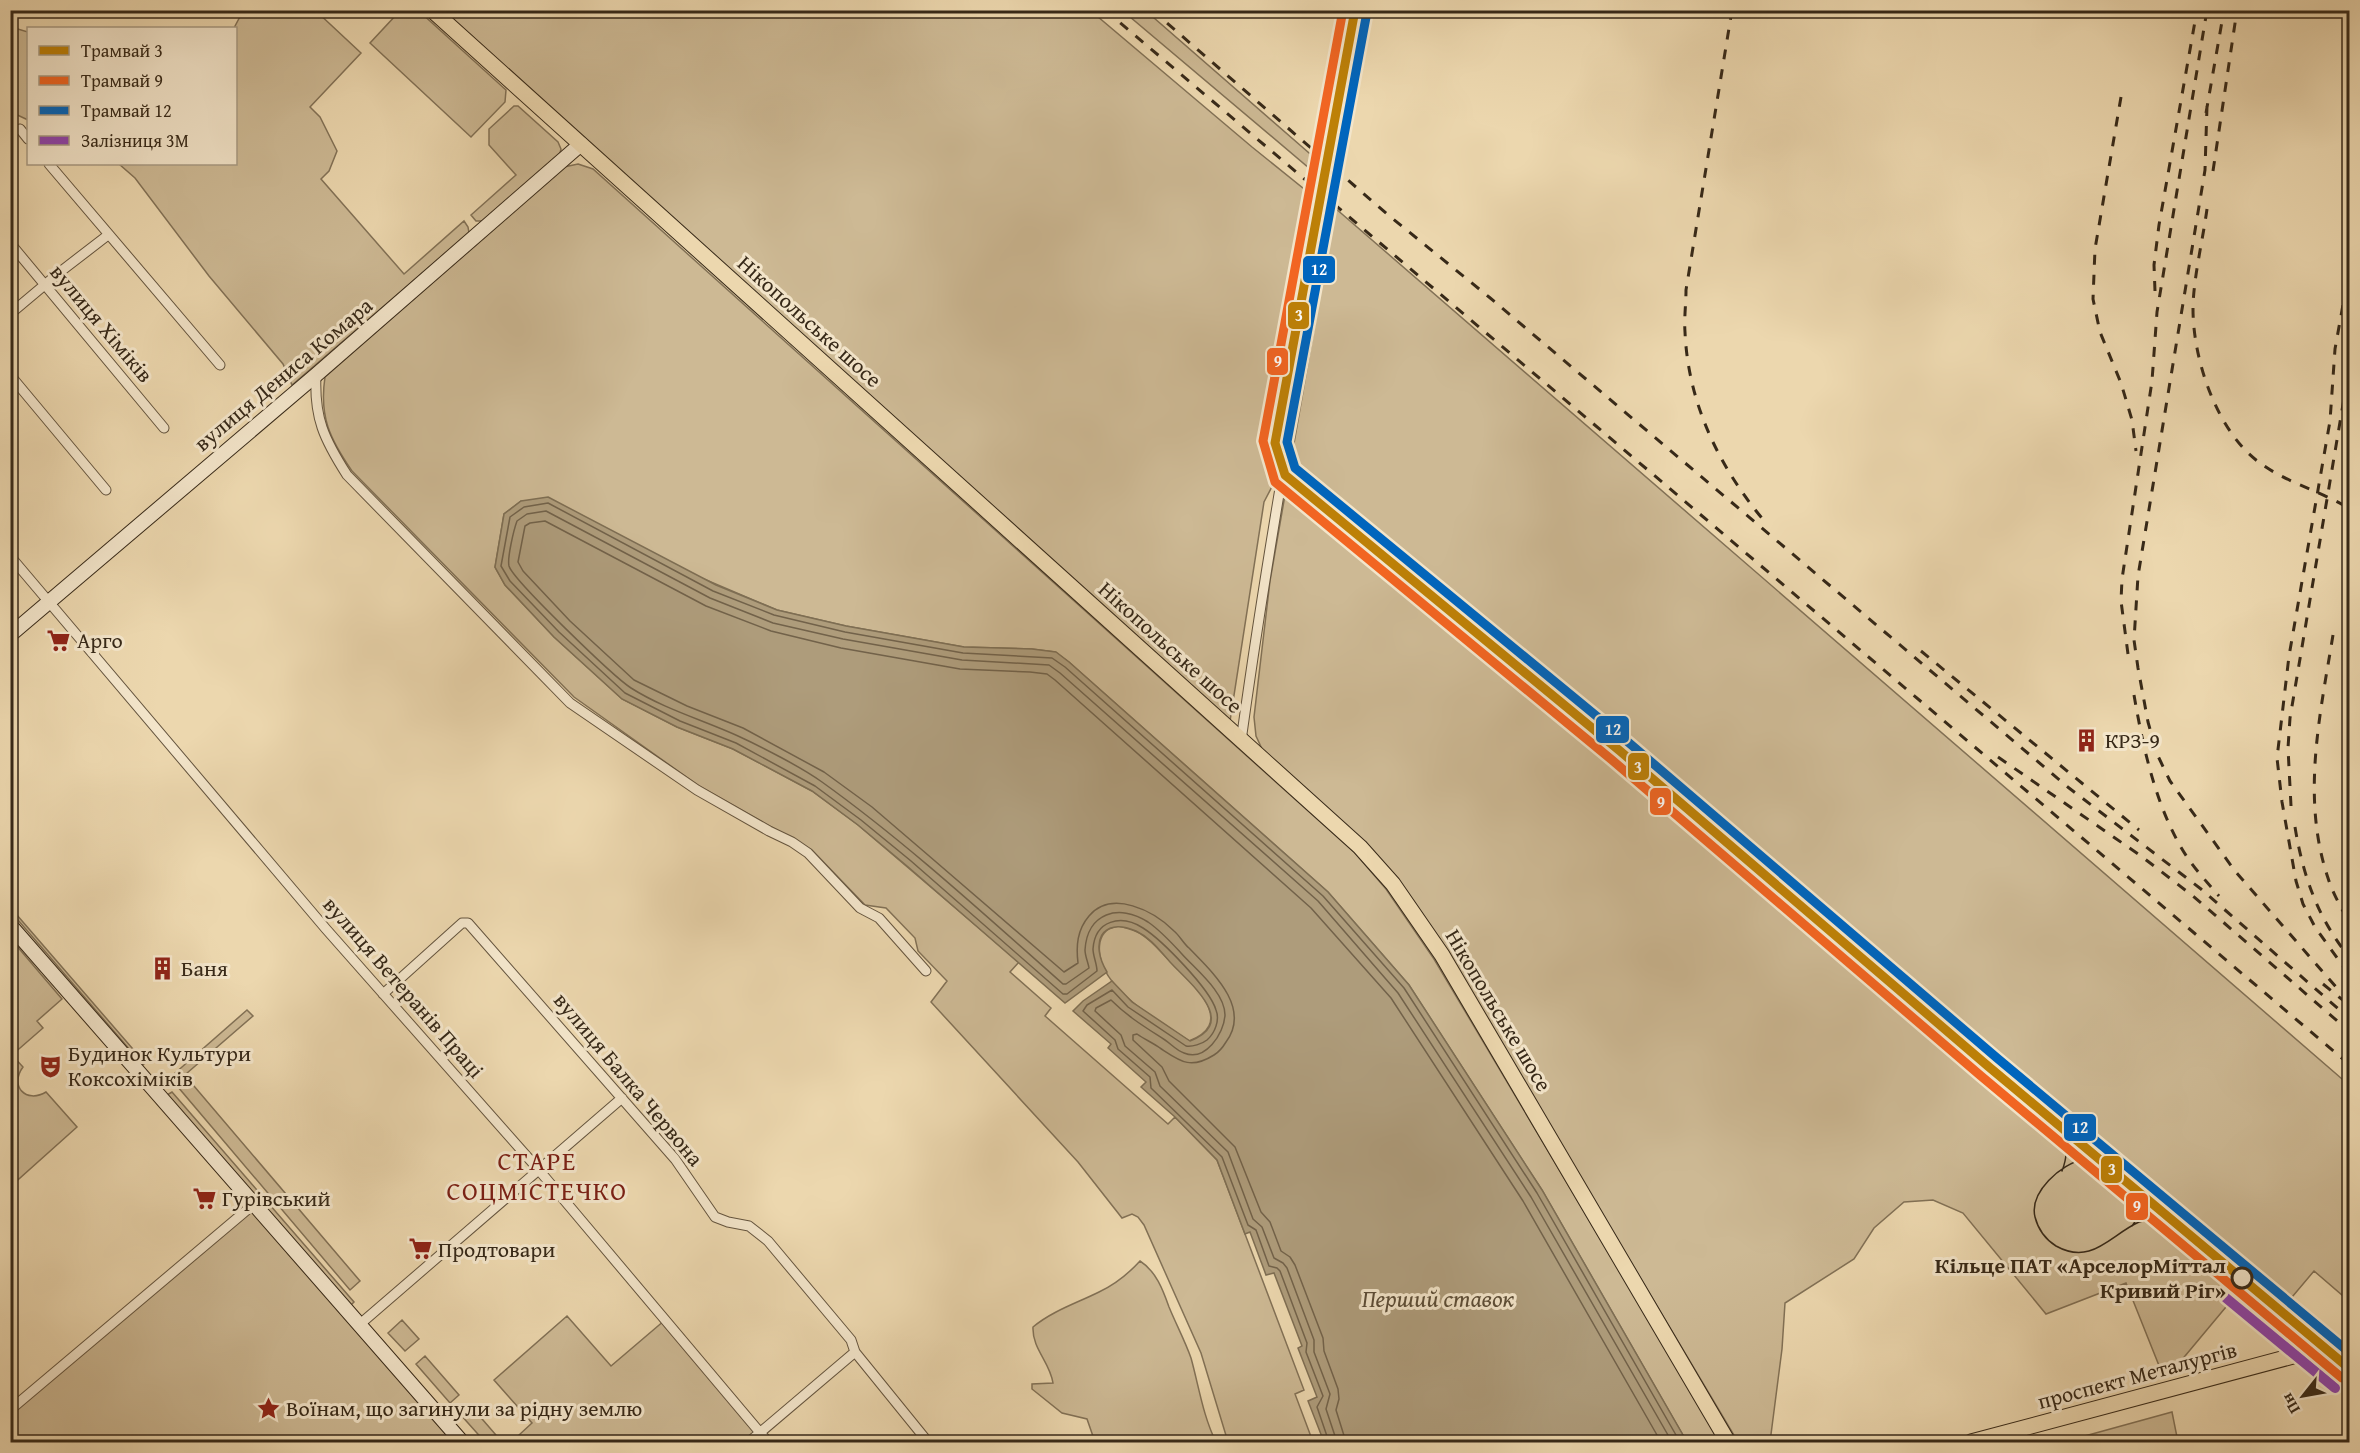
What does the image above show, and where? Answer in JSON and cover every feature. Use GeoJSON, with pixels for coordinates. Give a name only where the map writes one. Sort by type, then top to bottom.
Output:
{"type":"FeatureCollection","features":[{"type":"Feature","properties":{"kind":"main road","name":"Нікопольське шосе"},"geometry":{"type":"LineString","coordinates":[[432,10],[1359,847],[1399,893],[1442,955],[1728,1443]]}},
{"type":"Feature","properties":{"kind":"main road","name":"проспект Металургів"},"geometry":{"type":"LineString","coordinates":[[1971,1443],[2314,1352],[2349,1346]]}},
{"type":"Feature","properties":{"kind":"main road"},"geometry":{"type":"LineString","coordinates":[[2314,1352],[2349,1381]]}},
{"type":"Feature","properties":{"kind":"street"},"geometry":{"type":"LineString","coordinates":[[1241,741],[1266,569],[1333,191],[1368,10]]}},
{"type":"Feature","properties":{"kind":"street"},"geometry":{"type":"LineString","coordinates":[[20,129],[27,138]]}},
{"type":"Feature","properties":{"kind":"street","name":"вулиця Дениса Комара"},"geometry":{"type":"LineString","coordinates":[[10,634],[316,375],[581,144]]}},
{"type":"Feature","properties":{"kind":"street"},"geometry":{"type":"LineString","coordinates":[[50,165],[220,365]]}},
{"type":"Feature","properties":{"kind":"street"},"geometry":{"type":"LineString","coordinates":[[10,314],[108,235]]}},
{"type":"Feature","properties":{"kind":"street","name":"вулиця Хіміків"},"geometry":{"type":"LineString","coordinates":[[10,243],[164,428]]}},
{"type":"Feature","properties":{"kind":"street"},"geometry":{"type":"LineString","coordinates":[[10,375],[106,490]]}},
{"type":"Feature","properties":{"kind":"street"},"geometry":{"type":"LineString","coordinates":[[316,375],[315,398],[322,432],[347,474],[570,703],[696,790],[808,852],[860,908],[879,918],[926,971]]}},
{"type":"Feature","properties":{"kind":"street","name":"вулиця Ветеранів Праці"},"geometry":{"type":"LineString","coordinates":[[10,556],[383,994],[538,1169],[768,1443]]}},
{"type":"Feature","properties":{"kind":"street","name":"вулиця Балка Червона"},"geometry":{"type":"LineString","coordinates":[[383,994],[462,923],[468,923],[675,1159],[715,1216],[728,1222],[749,1226],[768,1241],[851,1340],[855,1352],[928,1443]]}},
{"type":"Feature","properties":{"kind":"street"},"geometry":{"type":"LineString","coordinates":[[10,925],[462,1443]]}},
{"type":"Feature","properties":{"kind":"street"},"geometry":{"type":"LineString","coordinates":[[359,1325],[622,1098]]}},
{"type":"Feature","properties":{"kind":"street"},"geometry":{"type":"LineString","coordinates":[[10,1410],[254,1204]]}},
{"type":"Feature","properties":{"kind":"street"},"geometry":{"type":"LineString","coordinates":[[749,1443],[855,1352]]}},
{"type":"Feature","properties":{"kind":"shaded area"},"geometry":{"type":"Polygon","coordinates":[[[243,11],[316,11],[361,53],[310,107],[320,117],[337,151],[329,171],[321,179],[404,274],[464,221],[469,233],[292,385],[283,364],[209,276],[135,178],[120,165],[237,165],[237,27],[235,27],[243,11]]]}},
{"type":"Feature","properties":{"kind":"shaded area"},"geometry":{"type":"Polygon","coordinates":[[[442,11],[1091,11],[1319,201],[1271,443],[1278,475],[1264,502],[1230,721],[442,11]]]}},
{"type":"Feature","properties":{"kind":"shaded area"},"geometry":{"type":"Polygon","coordinates":[[[1123,11],[1146,11],[1324,166],[1322,179],[1123,11]]]}},
{"type":"Feature","properties":{"kind":"shaded area"},"geometry":{"type":"Polygon","coordinates":[[[420,12],[506,90],[505,102],[471,137],[370,43],[398,13],[420,12]]]}},
{"type":"Feature","properties":{"kind":"shaded area"},"geometry":{"type":"Polygon","coordinates":[[[11,27],[27,32],[27,120],[11,112],[11,27]]]}},
{"type":"Feature","properties":{"kind":"shaded area"},"geometry":{"type":"Polygon","coordinates":[[[514,106],[518,106],[558,142],[561,149],[559,157],[486,221],[476,221],[471,215],[516,175],[489,145],[489,129],[514,106]]]}},
{"type":"Feature","properties":{"kind":"shaded area"},"geometry":{"type":"Polygon","coordinates":[[[578,164],[593,169],[1355,853],[1386,889],[1434,959],[1721,1442],[1687,1442],[1542,1190],[1409,985],[1328,892],[1069,662],[1055,652],[964,647],[846,626],[777,610],[521,501],[504,514],[495,567],[505,585],[554,637],[622,699],[677,727],[733,749],[812,791],[858,825],[1019,962],[1010,972],[1051,1008],[1045,1016],[1168,1124],[1175,1117],[1217,1160],[1304,1390],[1295,1394],[1313,1442],[1228,1442],[1201,1353],[1144,1225],[1138,1217],[1132,1214],[1122,1218],[1078,1162],[931,1002],[947,981],[918,951],[915,938],[886,908],[865,905],[812,850],[699,786],[574,697],[352,471],[328,427],[324,404],[325,377],[564,167],[578,164]]]}},
{"type":"Feature","properties":{"kind":"shaded area"},"geometry":{"type":"Polygon","coordinates":[[[1335,208],[2349,1085],[2349,1301],[2314,1271],[2287,1303],[2251,1277],[2180,1362],[2160,1368],[2126,1283],[2046,1314],[1963,1213],[1933,1200],[1904,1202],[1874,1228],[1854,1259],[1785,1303],[1782,1349],[1770,1442],[1738,1442],[1446,952],[1263,751],[1256,736],[1254,717],[1270,581],[1335,208]]]}},
{"type":"Feature","properties":{"kind":"shaded area"},"geometry":{"type":"Polygon","coordinates":[[[10,907],[145,1063],[143,1065],[11,912],[10,907]]]}},
{"type":"Feature","properties":{"kind":"shaded area"},"geometry":{"type":"Polygon","coordinates":[[[1119,926],[1136,931],[1150,940],[1199,992],[1210,1014],[1210,1024],[1203,1033],[1189,1041],[1131,1000],[1106,973],[1100,958],[1100,942],[1106,931],[1119,926]]]}},
{"type":"Feature","properties":{"kind":"shaded area"},"geometry":{"type":"Polygon","coordinates":[[[10,938],[62,999],[37,1021],[43,1028],[12,1055],[23,1067],[19,1074],[19,1086],[22,1091],[32,1096],[46,1092],[77,1127],[11,1186],[10,938]]]}},
{"type":"Feature","properties":{"kind":"shaded area"},"geometry":{"type":"Polygon","coordinates":[[[247,1010],[253,1016],[179,1080],[174,1074],[247,1010]]]}},
{"type":"Feature","properties":{"kind":"shaded area"},"geometry":{"type":"Polygon","coordinates":[[[188,1079],[360,1281],[350,1290],[178,1087],[188,1079]]]}},
{"type":"Feature","properties":{"kind":"shaded area"},"geometry":{"type":"Polygon","coordinates":[[[172,1092],[354,1302],[350,1306],[167,1095],[172,1092]]]}},
{"type":"Feature","properties":{"kind":"shaded area"},"geometry":{"type":"Polygon","coordinates":[[[254,1204],[462,1442],[11,1442],[10,1411],[254,1204]]]}},
{"type":"Feature","properties":{"kind":"shaded area"},"geometry":{"type":"Polygon","coordinates":[[[1140,1261],[1158,1281],[1186,1345],[1204,1412],[1216,1442],[1095,1442],[1087,1419],[1062,1413],[1032,1389],[1032,1384],[1053,1383],[1035,1342],[1033,1327],[1056,1312],[1110,1286],[1140,1261]]]}},
{"type":"Feature","properties":{"kind":"shaded area"},"geometry":{"type":"Polygon","coordinates":[[[567,1316],[611,1366],[665,1320],[760,1433],[749,1442],[525,1442],[519,1435],[532,1423],[494,1380],[567,1316]]]}},
{"type":"Feature","properties":{"kind":"shaded area"},"geometry":{"type":"Polygon","coordinates":[[[402,1320],[419,1339],[405,1351],[388,1333],[402,1320]]]}},
{"type":"Feature","properties":{"kind":"shaded area"},"geometry":{"type":"Polygon","coordinates":[[[425,1356],[459,1395],[450,1403],[416,1364],[425,1356]]]}},
{"type":"Feature","properties":{"kind":"shaded area"},"geometry":{"type":"Polygon","coordinates":[[[470,1405],[502,1442],[485,1442],[460,1414],[470,1405]]]}},
{"type":"Feature","properties":{"kind":"shaded area"},"geometry":{"type":"Polygon","coordinates":[[[2172,1412],[2178,1442],[2063,1442],[2172,1412]]]}},
{"type":"Feature","properties":{"kind":"water","name":"Перший ставок"},"geometry":{"type":"Polygon","coordinates":[[[548,497],[716,585],[777,610],[846,626],[964,647],[1056,652],[1069,662],[1328,892],[1409,985],[1542,1190],[1687,1442],[1324,1442],[1308,1401],[1317,1397],[1298,1348],[1302,1346],[1274,1273],[1266,1275],[1250,1232],[1245,1234],[1217,1160],[1175,1117],[1141,1087],[1146,1082],[1108,1048],[1111,1044],[1073,1011],[1083,1001],[1112,981],[1132,1002],[1190,1041],[1204,1033],[1211,1024],[1211,1013],[1198,991],[1146,937],[1124,927],[1114,927],[1102,935],[1099,943],[1099,952],[1107,972],[1065,1003],[907,866],[858,825],[812,791],[733,749],[677,727],[622,699],[554,637],[505,585],[495,567],[504,514],[521,501],[548,497]]]}},
{"type":"Feature","properties":{"kind":"tram line","name":"9"},"geometry":{"type":"LineString","coordinates":[[1343,10],[1263,441],[1275,482],[1612,760],[1981,1076],[2342,1378]]}},
{"type":"Feature","properties":{"kind":"tram line","name":"3"},"geometry":{"type":"LineString","coordinates":[[1355,10],[1275,443],[1285,475],[1620,751],[1989,1067],[2350,1369]]}},
{"type":"Feature","properties":{"kind":"tram line","name":"12"},"geometry":{"type":"LineString","coordinates":[[1367,12],[1287,442],[1295,468],[1628,742],[1997,1058],[2350,1353]]}},
{"type":"Feature","properties":{"kind":"tram line"},"geometry":{"type":"LineString","coordinates":[[2051,1119],[2065,1144],[2066,1156],[2062,1171]]}},
{"type":"Feature","properties":{"kind":"tram line"},"geometry":{"type":"LineString","coordinates":[[2111,1163],[2084,1159],[2066,1167],[2049,1180],[2037,1198],[2034,1208],[2038,1226],[2048,1240],[2056,1246],[2080,1253],[2100,1246],[2139,1222],[2157,1219],[2175,1222]]}},
{"type":"Feature","properties":{"kind":"tram line"},"geometry":{"type":"LineString","coordinates":[[2132,1226],[2139,1215],[2141,1205],[2135,1183]]}},
{"type":"Feature","properties":{"kind":"railway"},"geometry":{"type":"LineString","coordinates":[[1105,10],[2350,1065]]}},
{"type":"Feature","properties":{"kind":"railway"},"geometry":{"type":"LineString","coordinates":[[1152,10],[1387,214],[1489,297],[2069,788],[2201,889],[2350,1019]]}},
{"type":"Feature","properties":{"kind":"railway"},"geometry":{"type":"LineString","coordinates":[[1732,10],[1686,290],[1685,332],[1692,385],[1709,434],[1734,481],[1766,523]]}},
{"type":"Feature","properties":{"kind":"railway"},"geometry":{"type":"LineString","coordinates":[[2155,291],[2154,265],[2159,225],[2197,10]]}},
{"type":"Feature","properties":{"kind":"railway"},"geometry":{"type":"LineString","coordinates":[[2128,654],[2121,601],[2122,579],[2152,381],[2157,312],[2207,10]]}},
{"type":"Feature","properties":{"kind":"railway"},"geometry":{"type":"LineString","coordinates":[[2206,113],[2224,10]]}},
{"type":"Feature","properties":{"kind":"railway"},"geometry":{"type":"LineString","coordinates":[[2213,171],[2237,10]]}},
{"type":"Feature","properties":{"kind":"railway"},"geometry":{"type":"LineString","coordinates":[[2121,97],[2095,249],[2093,299],[2100,332],[2121,383],[2132,420],[2136,451]]}},
{"type":"Feature","properties":{"kind":"railway"},"geometry":{"type":"LineString","coordinates":[[2207,106],[2205,170],[2138,576],[2134,640],[2138,668],[2148,722],[2157,754],[2170,781],[2235,871],[2336,987]]}},
{"type":"Feature","properties":{"kind":"railway"},"geometry":{"type":"LineString","coordinates":[[2207,209],[2193,309],[2197,350],[2210,394],[2231,433],[2260,463],[2281,476],[2350,509]]}},
{"type":"Feature","properties":{"kind":"railway"},"geometry":{"type":"LineString","coordinates":[[2350,266],[2335,349],[2330,421],[2289,656],[2277,758],[2296,881],[2303,904],[2315,927],[2350,976]]}},
{"type":"Feature","properties":{"kind":"railway"},"geometry":{"type":"LineString","coordinates":[[2291,806],[2288,748],[2290,718],[2350,363]]}},
{"type":"Feature","properties":{"kind":"railway"},"geometry":{"type":"LineString","coordinates":[[2333,635],[2319,726],[2314,787],[2320,848],[2335,896],[2350,924]]}},
{"type":"Feature","properties":{"kind":"railway"},"geometry":{"type":"LineString","coordinates":[[1921,651],[2139,830]]}},
{"type":"Feature","properties":{"kind":"railway"},"geometry":{"type":"LineString","coordinates":[[2134,695],[2146,754],[2164,813],[2186,855],[2219,896]]}},
{"type":"Feature","properties":{"kind":"railway"},"geometry":{"type":"LineString","coordinates":[[1998,757],[2141,856],[2193,896],[2350,1032]]}},
{"type":"Feature","properties":{"kind":"railway"},"geometry":{"type":"LineString","coordinates":[[2295,827],[2307,880],[2329,928],[2350,958]]}},
{"type":"Feature","properties":{"kind":"railway"},"geometry":{"type":"LineString","coordinates":[[2323,984],[2350,1006]]}},
{"type":"Feature","properties":{"kind":"rail line","name":"3М"},"geometry":{"type":"LineString","coordinates":[[2226,1298],[2335,1388]]}},
{"type":"Feature","properties":{"kind":"place","name":"Арго"},"geometry":{"type":"Point","coordinates":[59,640]}},
{"type":"Feature","properties":{"kind":"place","name":"КРЗ-9"},"geometry":{"type":"Point","coordinates":[2087,740]}},
{"type":"Feature","properties":{"kind":"place","name":"Баня"},"geometry":{"type":"Point","coordinates":[163,968]}},
{"type":"Feature","properties":{"kind":"place","name":"Будинок Культури Коксохіміків"},"geometry":{"type":"Point","coordinates":[50,1066]}},
{"type":"Feature","properties":{"kind":"place","name":"Гурівський"},"geometry":{"type":"Point","coordinates":[204,1198]}},
{"type":"Feature","properties":{"kind":"place","name":"Продтовари"},"geometry":{"type":"Point","coordinates":[420,1249]}},
{"type":"Feature","properties":{"kind":"place","name":"Кільце ПАТ «АрселорМіттал Кривий Ріг»"},"geometry":{"type":"Point","coordinates":[2242,1278]}},
{"type":"Feature","properties":{"kind":"place","name":"Воїнам, що загинули за рідну землю"},"geometry":{"type":"Point","coordinates":[268,1408]}},
{"type":"Feature","properties":{"kind":"district","name":"СТАРЕ СОЦМІСТЕЧКО"},"geometry":{"type":"Point","coordinates":[537,1175]}}]}
